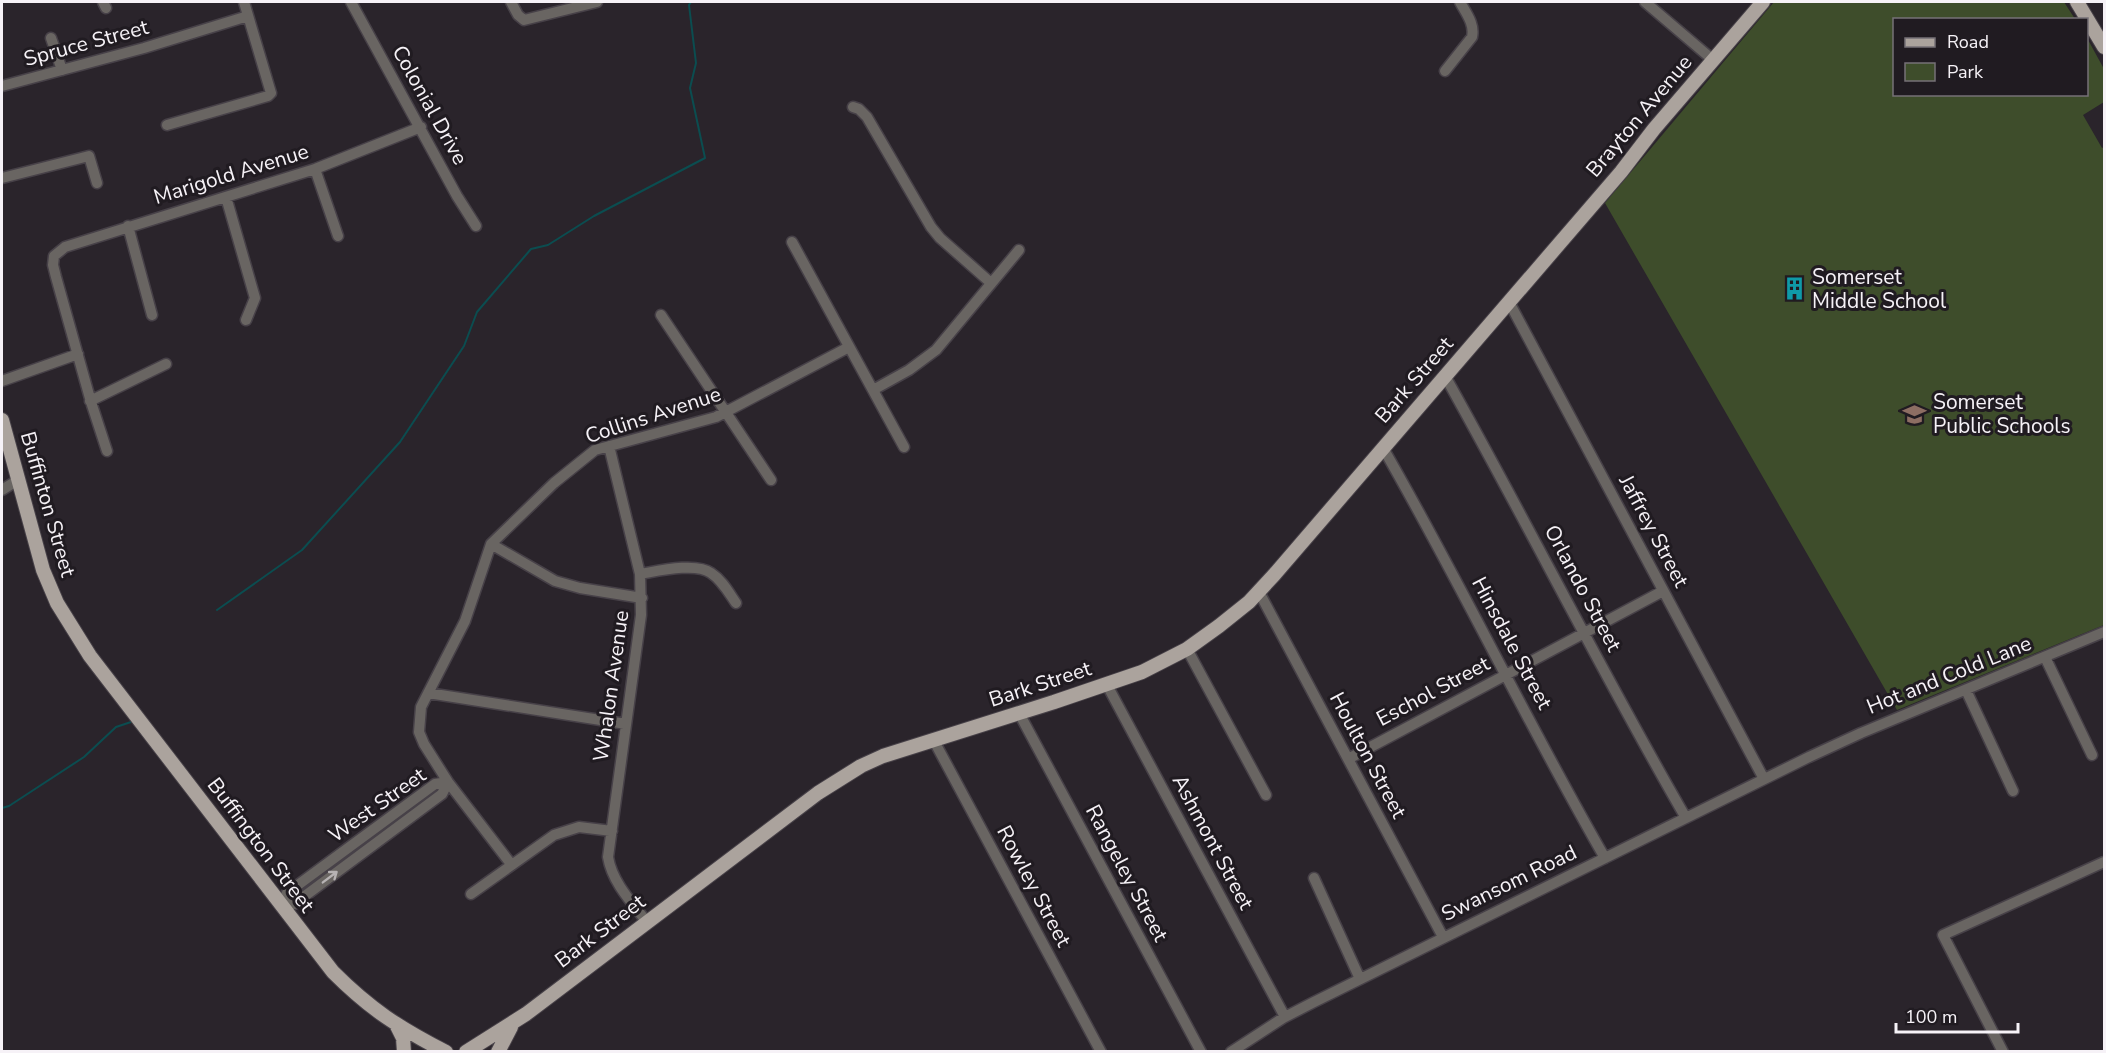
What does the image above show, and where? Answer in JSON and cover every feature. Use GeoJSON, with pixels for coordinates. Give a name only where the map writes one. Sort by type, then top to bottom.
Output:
{"type":"FeatureCollection","features":[{"type":"Feature","properties":{"kind":"main road","name":"Brayton Avenue"},"geometry":{"type":"LineString","coordinates":[[1547,258],[1763,2]]}},
{"type":"Feature","properties":{"kind":"main road"},"geometry":{"type":"LineString","coordinates":[[2077,2],[2102,37]]}},
{"type":"Feature","properties":{"kind":"main road","name":"Bark Street"},"geometry":{"type":"LineString","coordinates":[[466,1052],[513,1023],[833,783],[861,766],[933,739],[1107,685],[1162,663],[1187,649],[1225,622],[1259,592],[1547,258]]}},
{"type":"Feature","properties":{"kind":"main road","name":"Buffinton Street"},"geometry":{"type":"LineString","coordinates":[[2,420],[43,570],[57,603],[74,631]]}},
{"type":"Feature","properties":{"kind":"main road","name":"Buffington Street"},"geometry":{"type":"LineString","coordinates":[[74,631],[90,656],[333,972],[358,996],[397,1026],[446,1052]]}},
{"type":"Feature","properties":{"kind":"main road"},"geometry":{"type":"LineString","coordinates":[[498,1052],[513,1023]]}},
{"type":"Feature","properties":{"kind":"main road"},"geometry":{"type":"LineString","coordinates":[[397,1026],[403,1038],[404,1052]]}},
{"type":"Feature","properties":{"kind":"street"},"geometry":{"type":"LineString","coordinates":[[167,125],[268,96],[271,93],[244,2]]}},
{"type":"Feature","properties":{"kind":"street","name":"Colonial Drive"},"geometry":{"type":"LineString","coordinates":[[351,2],[476,226]]}},
{"type":"Feature","properties":{"kind":"street"},"geometry":{"type":"LineString","coordinates":[[511,2],[518,15],[525,20],[597,2]]}},
{"type":"Feature","properties":{"kind":"street"},"geometry":{"type":"LineString","coordinates":[[1445,71],[1472,38],[1473,26],[1460,2]]}},
{"type":"Feature","properties":{"kind":"street"},"geometry":{"type":"LineString","coordinates":[[1645,2],[1713,60]]}},
{"type":"Feature","properties":{"kind":"street","name":"Spruce Street"},"geometry":{"type":"LineString","coordinates":[[2,86],[144,48],[249,16]]}},
{"type":"Feature","properties":{"kind":"street"},"geometry":{"type":"LineString","coordinates":[[51,38],[62,70]]}},
{"type":"Feature","properties":{"kind":"street"},"geometry":{"type":"LineString","coordinates":[[853,108],[859,109],[867,117],[931,227],[940,238],[991,283]]}},
{"type":"Feature","properties":{"kind":"street","name":"Marigold Avenue"},"geometry":{"type":"LineString","coordinates":[[78,354],[53,265],[54,256],[65,247],[315,169],[421,127]]}},
{"type":"Feature","properties":{"kind":"street"},"geometry":{"type":"LineString","coordinates":[[2,178],[89,156],[97,183]]}},
{"type":"Feature","properties":{"kind":"street"},"geometry":{"type":"LineString","coordinates":[[315,169],[338,236]]}},
{"type":"Feature","properties":{"kind":"street"},"geometry":{"type":"LineString","coordinates":[[226,197],[255,298],[246,320]]}},
{"type":"Feature","properties":{"kind":"street"},"geometry":{"type":"LineString","coordinates":[[128,226],[152,315]]}},
{"type":"Feature","properties":{"kind":"street"},"geometry":{"type":"LineString","coordinates":[[792,242],[904,447]]}},
{"type":"Feature","properties":{"kind":"street"},"geometry":{"type":"LineString","coordinates":[[873,390],[909,370],[936,351],[1019,250]]}},
{"type":"Feature","properties":{"kind":"street","name":"Jaffrey Street"},"geometry":{"type":"LineString","coordinates":[[1509,302],[1764,779]]}},
{"type":"Feature","properties":{"kind":"street"},"geometry":{"type":"LineString","coordinates":[[661,315],[771,480]]}},
{"type":"Feature","properties":{"kind":"street","name":"Collins Avenue"},"geometry":{"type":"LineString","coordinates":[[511,864],[448,782],[424,744],[420,732],[421,707],[465,621],[491,544],[584,457],[595,450],[726,413],[849,347]]}},
{"type":"Feature","properties":{"kind":"street"},"geometry":{"type":"LineString","coordinates":[[2,381],[78,354],[90,401],[108,451]]}},
{"type":"Feature","properties":{"kind":"street"},"geometry":{"type":"LineString","coordinates":[[90,401],[166,364]]}},
{"type":"Feature","properties":{"kind":"street","name":"Orlando Street"},"geometry":{"type":"LineString","coordinates":[[1445,376],[1647,751],[1686,818]]}},
{"type":"Feature","properties":{"kind":"street","name":"Whalon Avenue"},"geometry":{"type":"LineString","coordinates":[[609,446],[640,574],[642,598],[608,857],[612,872],[647,922]]}},
{"type":"Feature","properties":{"kind":"street","name":"Hinsdale Street"},"geometry":{"type":"LineString","coordinates":[[1383,448],[1456,578],[1505,675],[1605,858]]}},
{"type":"Feature","properties":{"kind":"street"},"geometry":{"type":"LineString","coordinates":[[2,490],[18,480]]}},
{"type":"Feature","properties":{"kind":"street"},"geometry":{"type":"LineString","coordinates":[[491,544],[555,581],[580,588],[642,598]]}},
{"type":"Feature","properties":{"kind":"street"},"geometry":{"type":"LineString","coordinates":[[640,574],[700,568],[711,572],[736,603]]}},
{"type":"Feature","properties":{"kind":"street","name":"Eschol Street"},"geometry":{"type":"LineString","coordinates":[[1348,759],[1663,591]]}},
{"type":"Feature","properties":{"kind":"street","name":"Houlton Street"},"geometry":{"type":"LineString","coordinates":[[1259,592],[1443,937]]}},
{"type":"Feature","properties":{"kind":"street","name":"Hot and Cold Lane"},"geometry":{"type":"LineString","coordinates":[[1809,757],[1870,729],[2104,632]]}},
{"type":"Feature","properties":{"kind":"street"},"geometry":{"type":"LineString","coordinates":[[1187,649],[1266,795]]}},
{"type":"Feature","properties":{"kind":"street"},"geometry":{"type":"LineString","coordinates":[[2044,657],[2092,755]]}},
{"type":"Feature","properties":{"kind":"street","name":"Ashmont Street"},"geometry":{"type":"LineString","coordinates":[[1107,685],[1285,1017]]}},
{"type":"Feature","properties":{"kind":"street"},"geometry":{"type":"LineString","coordinates":[[1966,690],[2013,791]]}},
{"type":"Feature","properties":{"kind":"street"},"geometry":{"type":"LineString","coordinates":[[428,693],[626,724]]}},
{"type":"Feature","properties":{"kind":"street","name":"Rangeley Street"},"geometry":{"type":"LineString","coordinates":[[1019,713],[1201,1052]]}},
{"type":"Feature","properties":{"kind":"street","name":"Rowley Street"},"geometry":{"type":"LineString","coordinates":[[933,739],[1101,1052]]}},
{"type":"Feature","properties":{"kind":"street","name":"Swansom Road"},"geometry":{"type":"LineString","coordinates":[[1231,1052],[1285,1017],[1809,757]]}},
{"type":"Feature","properties":{"kind":"street","name":"West Street"},"geometry":{"type":"LineString","coordinates":[[281,905],[287,893],[435,784],[448,782]]}},
{"type":"Feature","properties":{"kind":"street"},"geometry":{"type":"LineString","coordinates":[[471,894],[554,835],[570,828],[589,827],[612,831]]}},
{"type":"Feature","properties":{"kind":"street"},"geometry":{"type":"LineString","coordinates":[[2002,1051],[1943,935],[2104,862]]}},
{"type":"Feature","properties":{"kind":"street"},"geometry":{"type":"LineString","coordinates":[[1314,878],[1360,979]]}},
{"type":"Feature","properties":{"kind":"green space","name":"Somerset Public Schools"},"geometry":{"type":"Polygon","coordinates":[[[1774,2],[2064,2],[2074,18],[1893,18],[1893,96],[2088,96],[2088,40],[2104,69],[2104,102],[2083,115],[2102,148],[2104,147],[2104,625],[1897,710],[1605,203],[1774,2]]]}},
{"type":"Feature","properties":{"kind":"waterway"},"geometry":{"type":"LineString","coordinates":[[217,610],[302,550],[400,442],[464,346],[477,312],[531,249],[548,245],[594,216],[705,158],[690,88],[696,63],[689,5],[691,2]]}},
{"type":"Feature","properties":{"kind":"waterway"},"geometry":{"type":"LineString","coordinates":[[2,808],[9,806],[84,757],[116,727],[131,722]]}},
{"type":"Feature","properties":{"kind":"place","name":"Somerset Middle School"},"geometry":{"type":"Point","coordinates":[1794,289]}},
{"type":"Feature","properties":{"kind":"place","name":"Somerset Public Schools"},"geometry":{"type":"Point","coordinates":[1915,414]}}]}
